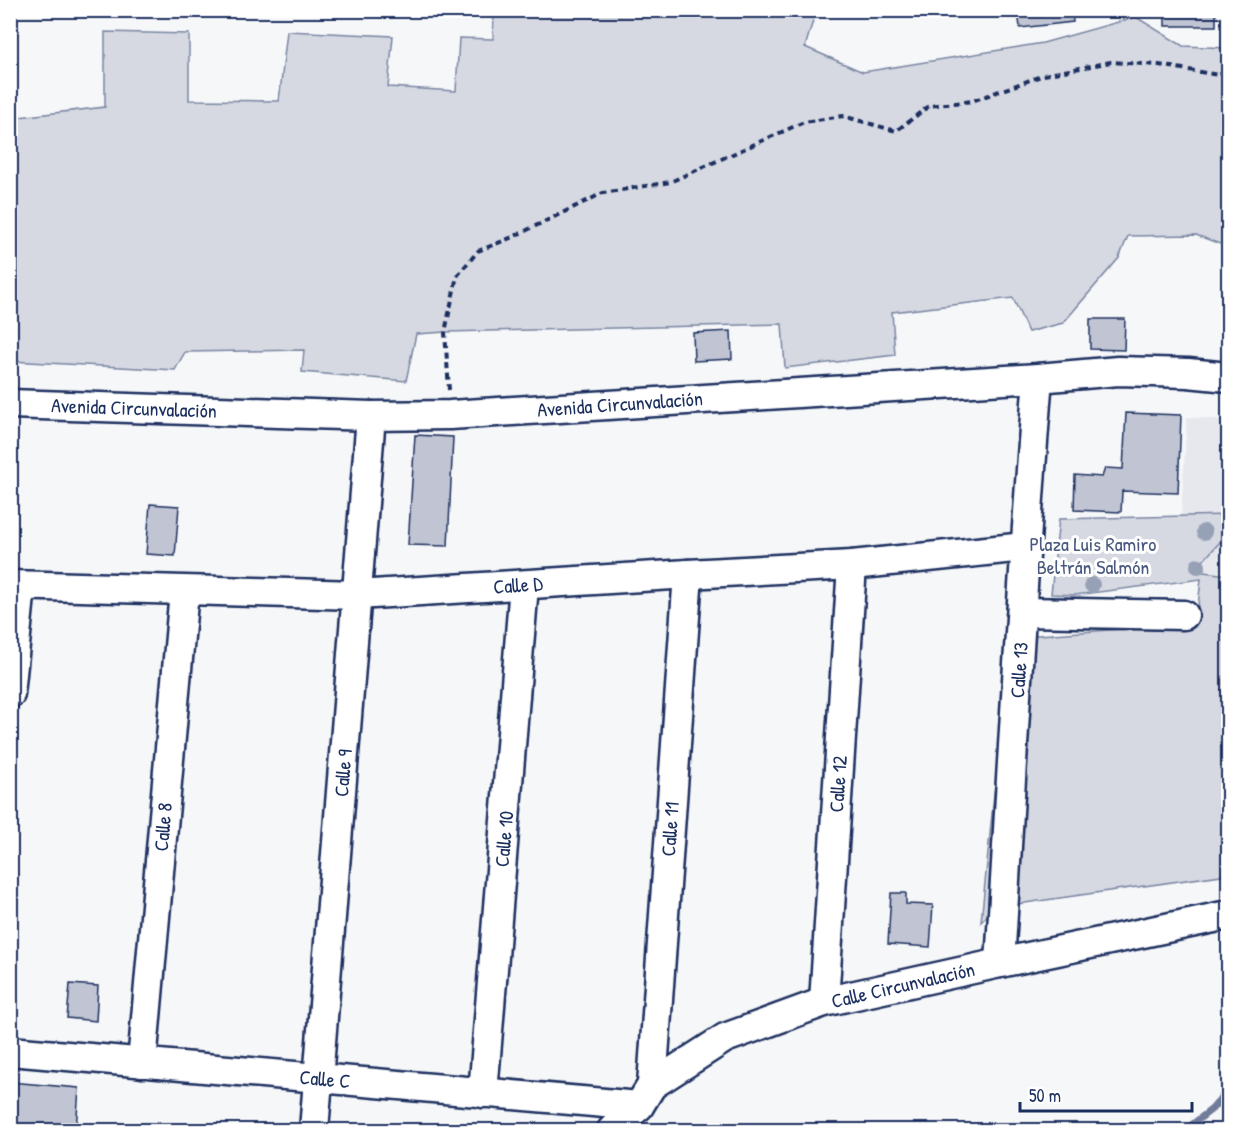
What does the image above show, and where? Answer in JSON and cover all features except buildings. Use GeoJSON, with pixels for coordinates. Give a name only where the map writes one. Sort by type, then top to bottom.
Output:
{"type":"FeatureCollection","features":[{"type":"Feature","properties":{"kind":"street","name":"Avenida Circunvalación"},"geometry":{"type":"LineString","coordinates":[[10,404],[372,416],[450,415],[1118,371],[1188,373],[1228,377]]}},
{"type":"Feature","properties":{"kind":"street","name":"Calle 13"},"geometry":{"type":"LineString","coordinates":[[999,963],[1023,612],[1024,547],[1038,378]]}},
{"type":"Feature","properties":{"kind":"street","name":"Calle 9"},"geometry":{"type":"LineString","coordinates":[[314,1131],[372,416]]}},
{"type":"Feature","properties":{"kind":"street","name":"Calle D"},"geometry":{"type":"LineString","coordinates":[[16,586],[357,595],[852,566],[1024,547]]}},
{"type":"Feature","properties":{"kind":"street","name":"Calle 12"},"geometry":{"type":"LineString","coordinates":[[824,1002],[852,566]]}},
{"type":"Feature","properties":{"kind":"street","name":"Calle 11"},"geometry":{"type":"LineString","coordinates":[[645,1095],[688,574]]}},
{"type":"Feature","properties":{"kind":"street","name":"Calle 10"},"geometry":{"type":"LineString","coordinates":[[483,1093],[524,585]]}},
{"type":"Feature","properties":{"kind":"street"},"geometry":{"type":"LineString","coordinates":[[10,694],[16,586]]}},
{"type":"Feature","properties":{"kind":"street","name":"Calle 8"},"geometry":{"type":"LineString","coordinates":[[142,1063],[184,591]]}},
{"type":"Feature","properties":{"kind":"street"},"geometry":{"type":"LineString","coordinates":[[1023,612],[1184,615]]}},
{"type":"Feature","properties":{"kind":"street","name":"Calle Circunvalación"},"geometry":{"type":"LineString","coordinates":[[612,1131],[645,1095],[725,1038],[824,1002],[1228,915]]}},
{"type":"Feature","properties":{"kind":"street","name":"Calle C"},"geometry":{"type":"LineString","coordinates":[[10,1051],[483,1093],[645,1095]]}},
{"type":"Feature","properties":{"kind":"path"},"geometry":{"type":"LineString","coordinates":[[450,415],[446,332],[457,276],[478,251],[522,233],[603,193],[670,182],[804,122],[843,116],[896,131],[929,106],[972,101],[1044,75],[1112,62],[1159,65],[1218,75],[1228,71]]}},
{"type":"Feature","properties":{"kind":"shaded area"},"geometry":{"type":"Polygon","coordinates":[[[1187,417],[1228,420],[1228,515],[1181,516],[1187,417]]]}},
{"type":"Feature","properties":{"kind":"shaded area"},"geometry":{"type":"Polygon","coordinates":[[[1228,533],[1228,575],[1194,571],[1228,533]]]}},
{"type":"Feature","properties":{"kind":"green space"},"geometry":{"type":"Polygon","coordinates":[[[494,11],[816,11],[805,47],[863,72],[1043,43],[1136,17],[1183,46],[1228,48],[1228,247],[1196,235],[1128,236],[1119,258],[1063,323],[1028,332],[1013,298],[892,312],[895,355],[785,368],[782,324],[416,334],[406,381],[302,372],[304,350],[185,352],[175,370],[11,361],[11,118],[105,107],[105,32],[189,34],[189,100],[279,101],[287,31],[393,36],[388,87],[456,91],[459,38],[493,39],[494,11]]]}},
{"type":"Feature","properties":{"kind":"green space","name":"Plaza Luis Ramiro Beltrán Salmón"},"geometry":{"type":"Polygon","coordinates":[[[1228,515],[1228,533],[1194,571],[1228,575],[1228,874],[996,907],[981,922],[1010,637],[1196,624],[1201,579],[1075,595],[1051,594],[1059,519],[1228,515]]]}},
{"type":"Feature","properties":{"kind":"waterway"},"geometry":{"type":"LineString","coordinates":[[1185,1130],[1212,1109],[1228,1090]]}}]}
